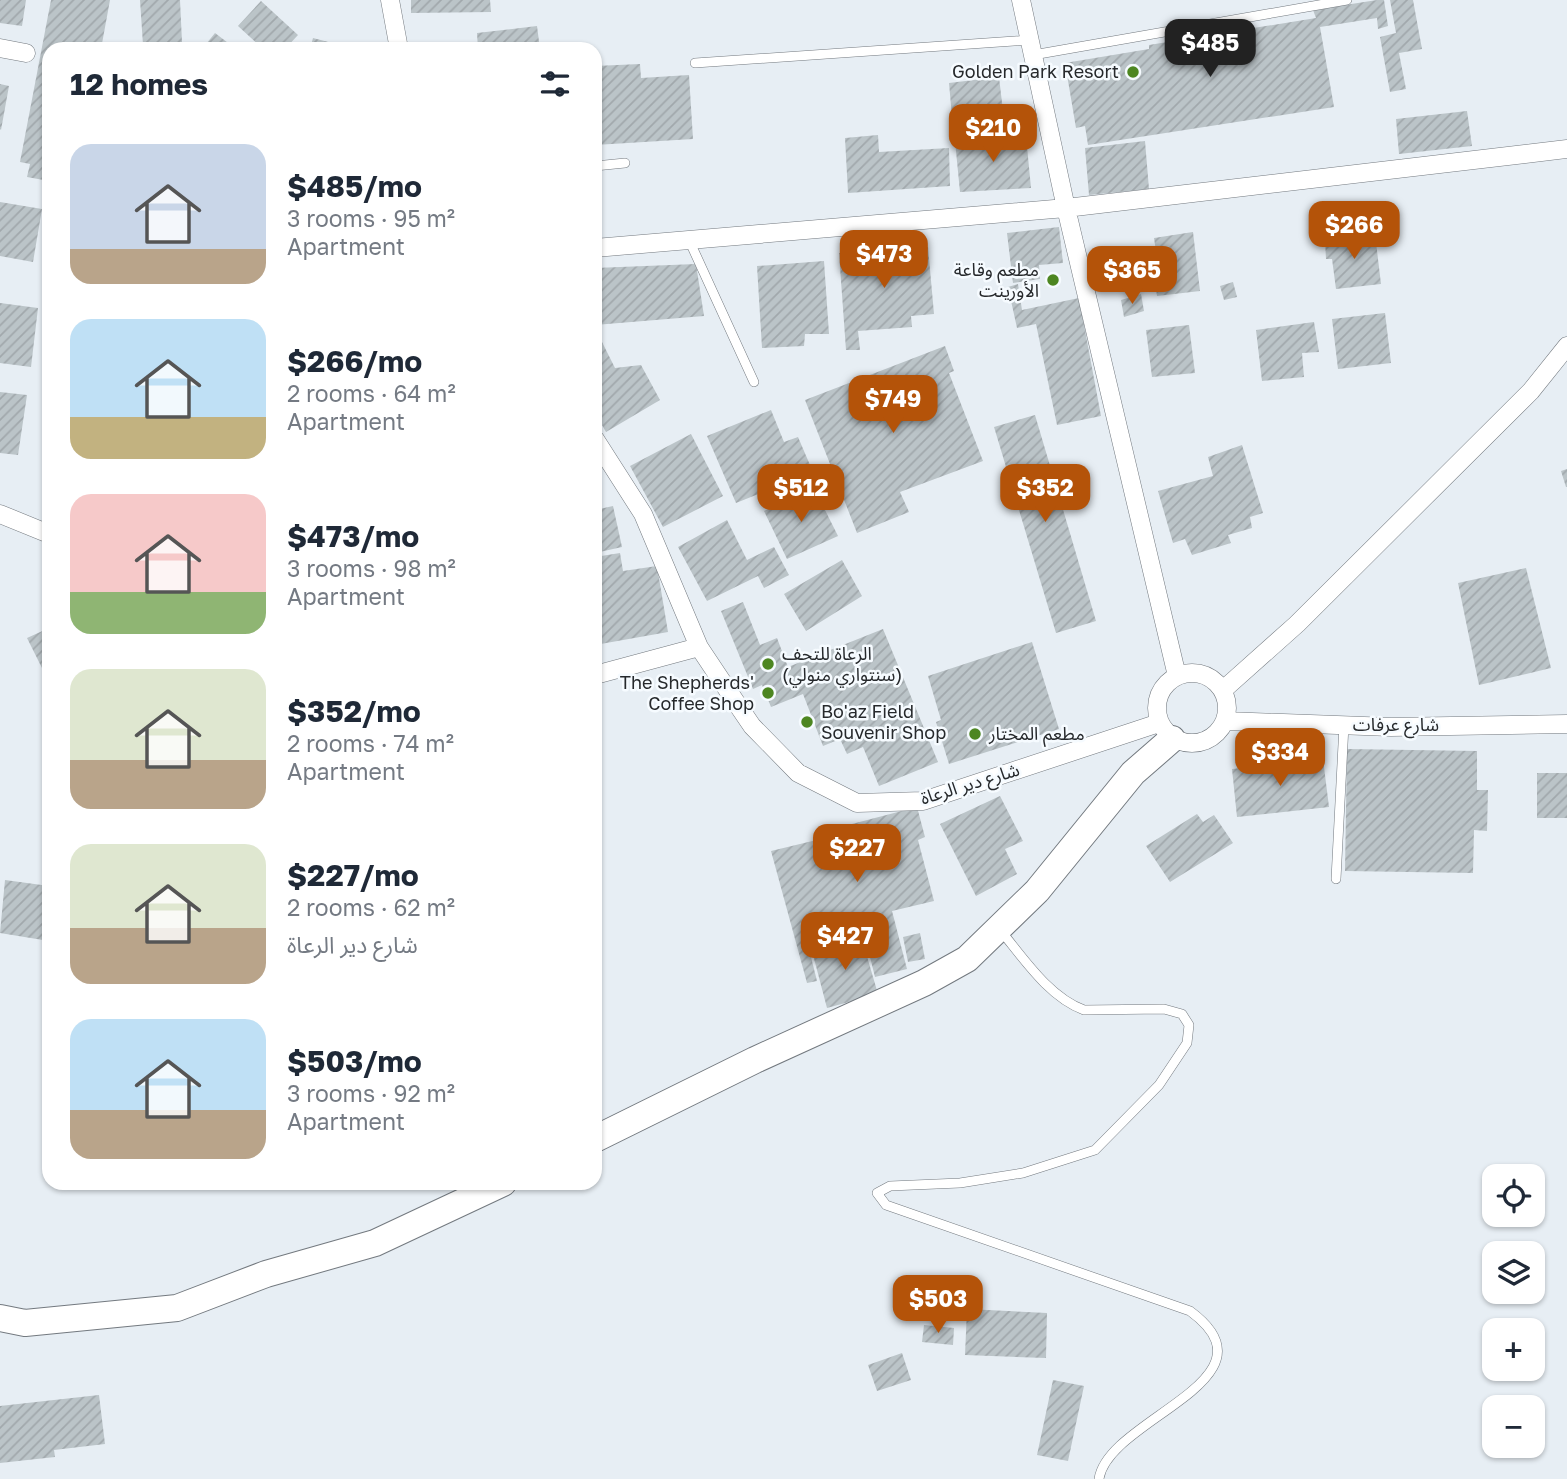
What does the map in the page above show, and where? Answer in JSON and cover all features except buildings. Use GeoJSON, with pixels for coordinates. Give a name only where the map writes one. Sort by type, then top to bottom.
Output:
{"type":"FeatureCollection","features":[{"type":"Feature","properties":{"kind":"street"},"geometry":{"type":"LineString","coordinates":[[390,0],[398,42]]}},
{"type":"Feature","properties":{"kind":"street"},"geometry":{"type":"LineString","coordinates":[[1021,0],[1066,208],[1177,676]]}},
{"type":"Feature","properties":{"kind":"street"},"geometry":{"type":"LineString","coordinates":[[0,48],[26,53]]}},
{"type":"Feature","properties":{"kind":"street"},"geometry":{"type":"LineString","coordinates":[[602,247],[1066,208],[1567,149]]}},
{"type":"Feature","properties":{"kind":"street"},"geometry":{"type":"LineString","coordinates":[[1223,690],[1297,624],[1521,401],[1567,346]]}},
{"type":"Feature","properties":{"kind":"street","name":"شارع دير الرعاة"},"geometry":{"type":"LineString","coordinates":[[602,450],[643,514],[699,647],[752,726],[799,773],[857,803],[923,801],[1166,731]]}},
{"type":"Feature","properties":{"kind":"street"},"geometry":{"type":"LineString","coordinates":[[0,514],[42,531]]}},
{"type":"Feature","properties":{"kind":"street"},"geometry":{"type":"LineString","coordinates":[[602,674],[699,647]]}},
{"type":"Feature","properties":{"kind":"street"},"geometry":{"type":"LineString","coordinates":[[1190,673],[1210,677],[1223,690],[1228,705],[1226,721],[1213,738],[1194,744],[1166,731],[1156,709],[1162,688],[1177,676],[1190,673]]}},
{"type":"Feature","properties":{"kind":"street","name":"شارع عرفات"},"geometry":{"type":"LineString","coordinates":[[1226,721],[1344,725],[1567,724]]}},
{"type":"Feature","properties":{"kind":"street"},"geometry":{"type":"LineString","coordinates":[[602,1136],[755,1060],[924,984],[967,959],[1037,891],[1166,731]]}},
{"type":"Feature","properties":{"kind":"street"},"geometry":{"type":"LineString","coordinates":[[8,1324],[177,1308],[266,1274],[375,1243],[488,1190]]}},
{"type":"Feature","properties":{"kind":"lane"},"geometry":{"type":"LineString","coordinates":[[695,63],[1031,48],[1347,0]]}},
{"type":"Feature","properties":{"kind":"lane"},"geometry":{"type":"LineString","coordinates":[[602,165],[625,163]]}},
{"type":"Feature","properties":{"kind":"lane"},"geometry":{"type":"LineString","coordinates":[[689,240],[754,382]]}},
{"type":"Feature","properties":{"kind":"lane"},"geometry":{"type":"LineString","coordinates":[[1336,879],[1344,725]]}},
{"type":"Feature","properties":{"kind":"lane"},"geometry":{"type":"LineString","coordinates":[[999,929],[1052,990],[1072,1005],[1084,1010],[1164,1009],[1182,1014],[1189,1025],[1187,1043],[1159,1085],[1095,1150],[1023,1173],[960,1183],[890,1186],[877,1193],[886,1205],[1189,1311],[1209,1325],[1215,1338],[1217,1357],[1199,1387],[1118,1444],[1101,1467],[1099,1479]]}},
{"type":"Feature","properties":{"kind":"place","name":"Golden Park Resort"},"geometry":{"type":"Point","coordinates":[1133,72]}},
{"type":"Feature","properties":{"kind":"place","name":"مطعم وقاعة الأورينت"},"geometry":{"type":"Point","coordinates":[1053,280]}},
{"type":"Feature","properties":{"kind":"place","name":"الرعاة للتحف (سنتواري منولي)"},"geometry":{"type":"Point","coordinates":[768,664]}},
{"type":"Feature","properties":{"kind":"place","name":"The Shepherds' Coffee Shop"},"geometry":{"type":"Point","coordinates":[768,693]}},
{"type":"Feature","properties":{"kind":"place","name":"Bo'az Field Souvenir Shop"},"geometry":{"type":"Point","coordinates":[807,722]}},
{"type":"Feature","properties":{"kind":"place","name":"مطعم المختار"},"geometry":{"type":"Point","coordinates":[975,734]}}]}
